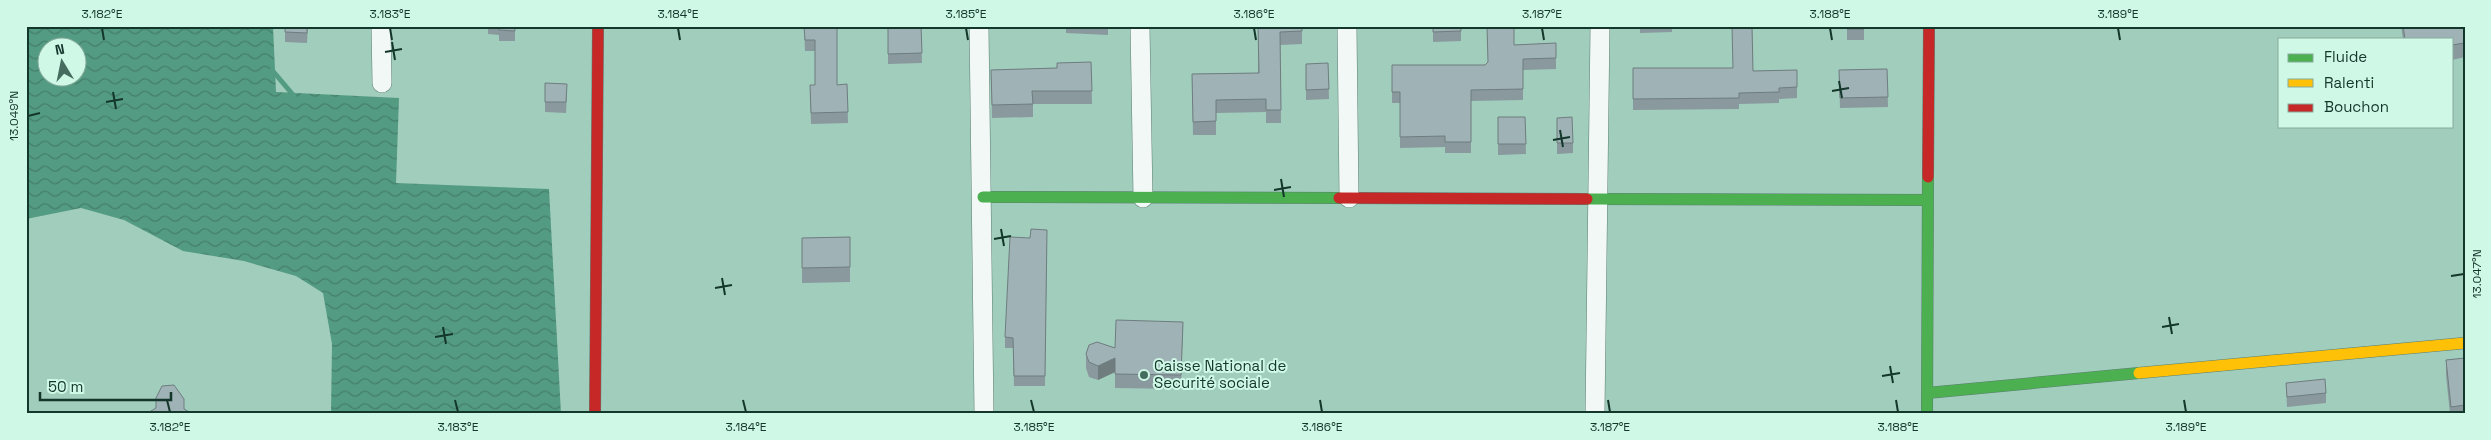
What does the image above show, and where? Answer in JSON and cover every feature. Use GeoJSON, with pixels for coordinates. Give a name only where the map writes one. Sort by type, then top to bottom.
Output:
{"type":"FeatureCollection","features":[{"type":"Feature","properties":{"kind":"street"},"geometry":{"type":"LineString","coordinates":[[381,26],[382,83]]}},
{"type":"Feature","properties":{"kind":"street"},"geometry":{"type":"LineString","coordinates":[[595,414],[598,26]]}},
{"type":"Feature","properties":{"kind":"street"},"geometry":{"type":"LineString","coordinates":[[979,26],[983,197],[984,414]]}},
{"type":"Feature","properties":{"kind":"street"},"geometry":{"type":"LineString","coordinates":[[1140,26],[1143,198]]}},
{"type":"Feature","properties":{"kind":"street"},"geometry":{"type":"LineString","coordinates":[[1347,26],[1349,198]]}},
{"type":"Feature","properties":{"kind":"street"},"geometry":{"type":"LineString","coordinates":[[1595,414],[1600,26]]}},
{"type":"Feature","properties":{"kind":"street"},"geometry":{"type":"LineString","coordinates":[[1927,414],[1929,26]]}},
{"type":"Feature","properties":{"kind":"street"},"geometry":{"type":"LineString","coordinates":[[983,197],[1928,200]]}},
{"type":"Feature","properties":{"kind":"street"},"geometry":{"type":"LineString","coordinates":[[1927,393],[2465,343]]}},
{"type":"Feature","properties":{"kind":"water"},"geometry":{"type":"Polygon","coordinates":[[[26,26],[273,26],[276,92],[399,98],[396,183],[549,189],[561,414],[331,414],[332,344],[323,293],[296,276],[244,261],[183,251],[124,220],[81,208],[26,219],[26,26]]]}},
{"type":"Feature","properties":{"kind":"building"},"geometry":{"type":"Polygon","coordinates":[[[285,26],[307,26],[307,33],[285,32],[285,26]]]}},
{"type":"Feature","properties":{"kind":"building"},"geometry":{"type":"Polygon","coordinates":[[[499,26],[515,26],[515,31],[499,30],[499,26]]]}},
{"type":"Feature","properties":{"kind":"building"},"geometry":{"type":"Polygon","coordinates":[[[804,26],[837,26],[837,85],[847,84],[848,112],[811,113],[810,85],[815,85],[815,40],[805,40],[804,26]]]}},
{"type":"Feature","properties":{"kind":"building"},"geometry":{"type":"Polygon","coordinates":[[[888,26],[921,26],[922,53],[888,54],[888,26]]]}},
{"type":"Feature","properties":{"kind":"building"},"geometry":{"type":"Polygon","coordinates":[[[1258,26],[1302,26],[1302,31],[1280,32],[1281,110],[1266,110],[1266,99],[1216,100],[1216,121],[1193,122],[1192,74],[1259,73],[1258,26]]]}},
{"type":"Feature","properties":{"kind":"building"},"geometry":{"type":"Polygon","coordinates":[[[1433,26],[1461,26],[1461,31],[1433,32],[1433,26]]]}},
{"type":"Feature","properties":{"kind":"building"},"geometry":{"type":"Polygon","coordinates":[[[1487,26],[1514,26],[1514,45],[1556,43],[1556,58],[1523,59],[1523,89],[1471,90],[1471,142],[1445,142],[1445,136],[1400,137],[1400,92],[1392,92],[1392,65],[1485,65],[1488,62],[1487,26]]]}},
{"type":"Feature","properties":{"kind":"building"},"geometry":{"type":"Polygon","coordinates":[[[1732,26],[1752,26],[1753,71],[1797,70],[1797,87],[1779,88],[1779,92],[1739,93],[1739,98],[1633,99],[1633,68],[1733,68],[1732,26]]]}},
{"type":"Feature","properties":{"kind":"building"},"geometry":{"type":"Polygon","coordinates":[[[1847,26],[1864,26],[1864,29],[1847,29],[1847,26]]]}},
{"type":"Feature","properties":{"kind":"building"},"geometry":{"type":"Polygon","coordinates":[[[2403,26],[2465,26],[2465,43],[2454,45],[2454,38],[2405,38],[2403,26]]]}},
{"type":"Feature","properties":{"kind":"building"},"geometry":{"type":"Polygon","coordinates":[[[1091,62],[1092,91],[1032,91],[1033,104],[992,105],[991,70],[1057,68],[1057,63],[1091,62]]]}},
{"type":"Feature","properties":{"kind":"building"},"geometry":{"type":"Polygon","coordinates":[[[1328,63],[1329,89],[1306,90],[1306,64],[1328,63]]]}},
{"type":"Feature","properties":{"kind":"building"},"geometry":{"type":"Polygon","coordinates":[[[1887,69],[1888,97],[1840,98],[1839,70],[1887,69]]]}},
{"type":"Feature","properties":{"kind":"building"},"geometry":{"type":"Polygon","coordinates":[[[545,83],[567,84],[566,102],[545,102],[545,83]]]}},
{"type":"Feature","properties":{"kind":"building"},"geometry":{"type":"Polygon","coordinates":[[[1498,117],[1525,117],[1526,144],[1498,144],[1498,117]]]}},
{"type":"Feature","properties":{"kind":"building"},"geometry":{"type":"Polygon","coordinates":[[[1572,117],[1573,143],[1557,143],[1557,118],[1572,117]]]}},
{"type":"Feature","properties":{"kind":"building"},"geometry":{"type":"Polygon","coordinates":[[[1031,229],[1047,230],[1045,376],[1014,376],[1013,338],[1005,337],[1010,237],[1030,238],[1031,229]]]}},
{"type":"Feature","properties":{"kind":"building"},"geometry":{"type":"Polygon","coordinates":[[[850,237],[850,267],[802,268],[802,238],[850,237]]]}},
{"type":"Feature","properties":{"kind":"building"},"geometry":{"type":"Polygon","coordinates":[[[1116,320],[1183,322],[1181,375],[1115,374],[1115,358],[1098,366],[1089,362],[1086,354],[1089,345],[1097,342],[1115,348],[1116,320]]]}},
{"type":"Feature","properties":{"kind":"building"},"geometry":{"type":"Polygon","coordinates":[[[2465,358],[2465,405],[2451,407],[2446,360],[2465,358]]]}},
{"type":"Feature","properties":{"kind":"building"},"geometry":{"type":"Polygon","coordinates":[[[2325,379],[2326,393],[2287,397],[2286,383],[2325,379]]]}},
{"type":"Feature","properties":{"kind":"building"},"geometry":{"type":"Polygon","coordinates":[[[174,385],[184,399],[184,409],[193,414],[146,414],[156,408],[156,398],[162,386],[174,385]]]}},
{"type":"Feature","properties":{"kind":"building"},"geometry":{"type":"Polygon","coordinates":[[[1180,413],[1213,414],[1180,414],[1180,413]]]}},
{"type":"Feature","properties":{"kind":"waterway"},"geometry":{"type":"LineString","coordinates":[[272,70],[294,96]]}},
{"type":"Feature","properties":{"kind":"traffic: fast"},"geometry":{"type":"LineString","coordinates":[[1927,414],[1928,177]]}},
{"type":"Feature","properties":{"kind":"traffic: fast"},"geometry":{"type":"LineString","coordinates":[[983,197],[1339,198]]}},
{"type":"Feature","properties":{"kind":"traffic: fast"},"geometry":{"type":"LineString","coordinates":[[1587,199],[1928,200]]}},
{"type":"Feature","properties":{"kind":"traffic: fast"},"geometry":{"type":"LineString","coordinates":[[1927,393],[2139,373]]}},
{"type":"Feature","properties":{"kind":"traffic: slow"},"geometry":{"type":"LineString","coordinates":[[2139,373],[2465,343]]}},
{"type":"Feature","properties":{"kind":"traffic: jam"},"geometry":{"type":"LineString","coordinates":[[595,414],[598,26]]}},
{"type":"Feature","properties":{"kind":"traffic: jam"},"geometry":{"type":"LineString","coordinates":[[1928,177],[1929,26]]}},
{"type":"Feature","properties":{"kind":"traffic: jam"},"geometry":{"type":"LineString","coordinates":[[1339,198],[1587,199]]}},
{"type":"Feature","properties":{"kind":"place","name":"Caisse National de Securité sociale"},"geometry":{"type":"Point","coordinates":[1144,375]}}]}
